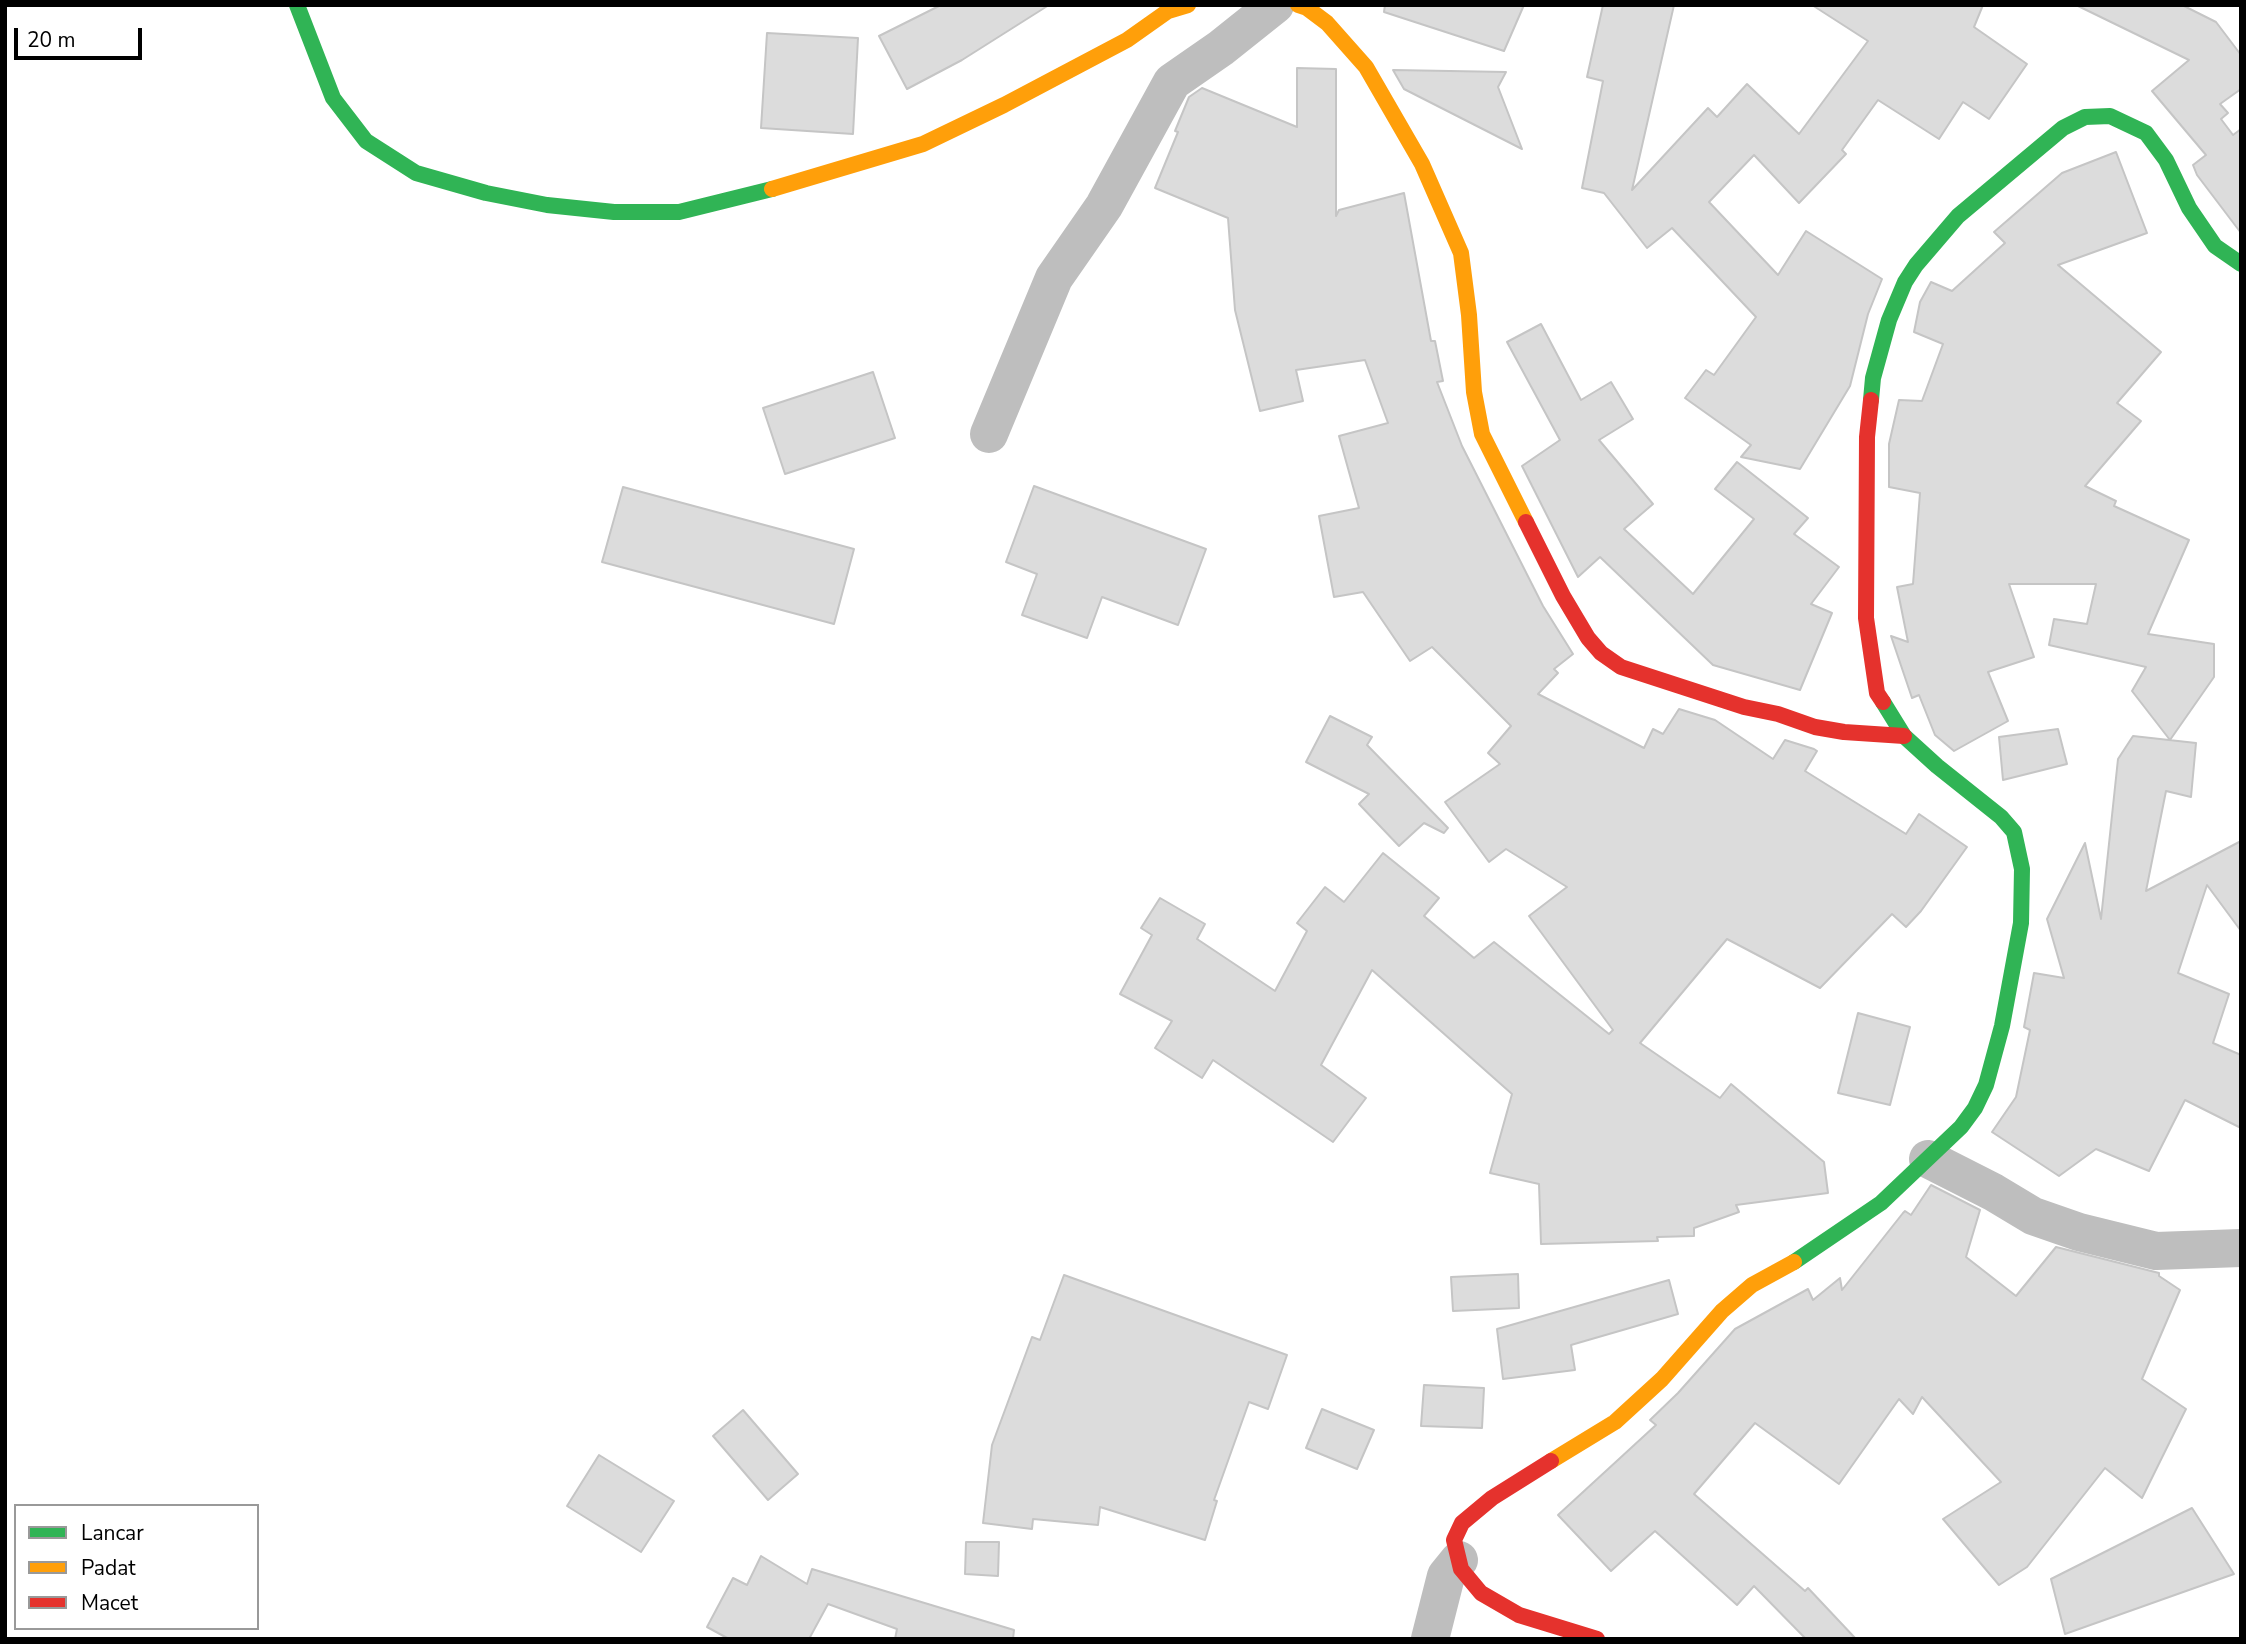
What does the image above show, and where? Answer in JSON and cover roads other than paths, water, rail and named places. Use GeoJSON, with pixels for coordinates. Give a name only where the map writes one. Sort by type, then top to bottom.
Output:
{"type":"FeatureCollection","features":[{"type":"Feature","properties":{"kind":"street"},"geometry":{"type":"LineString","coordinates":[[297,5],[332,98],[366,141],[416,173],[486,193],[547,205],[614,212],[679,212],[768,190],[923,144],[1127,40],[1168,11],[1188,5]]}},
{"type":"Feature","properties":{"kind":"street"},"geometry":{"type":"LineString","coordinates":[[989,434],[1054,278],[1104,206],[1172,82],[1221,48],[1275,5]]}},
{"type":"Feature","properties":{"kind":"street"},"geometry":{"type":"LineString","coordinates":[[1298,5],[1307,8],[1327,23],[1366,67],[1422,164],[1461,253],[1469,315],[1474,392],[1482,434],[1563,596],[1588,638],[1601,653],[1621,667],[1744,707],[1779,714],[1815,727],[1905,736]]}},
{"type":"Feature","properties":{"kind":"street"},"geometry":{"type":"LineString","coordinates":[[1597,1639],[1519,1615],[1480,1593],[1461,1569],[1454,1540],[1462,1523],[1492,1498],[1615,1422],[1662,1379],[1722,1311],[1752,1285],[1803,1257],[1881,1203],[1961,1127],[1975,1108],[1986,1085],[2002,1026],[2021,923],[2023,881],[2014,832],[2001,817],[1937,766],[1905,736],[1877,693],[1869,642],[1866,618],[1867,437],[1873,378],[1882,343],[1900,295],[1916,265],[1958,216],[2063,128],[2085,117],[2110,116],[2146,133],[2166,160],[2189,208],[2215,246],[2241,264]]}},
{"type":"Feature","properties":{"kind":"street"},"geometry":{"type":"LineString","coordinates":[[1928,1159],[2033,1216],[2079,1231],[2156,1251],[2241,1248]]}},
{"type":"Feature","properties":{"kind":"street"},"geometry":{"type":"LineString","coordinates":[[1430,1639],[1446,1576],[1459,1560]]}}]}
